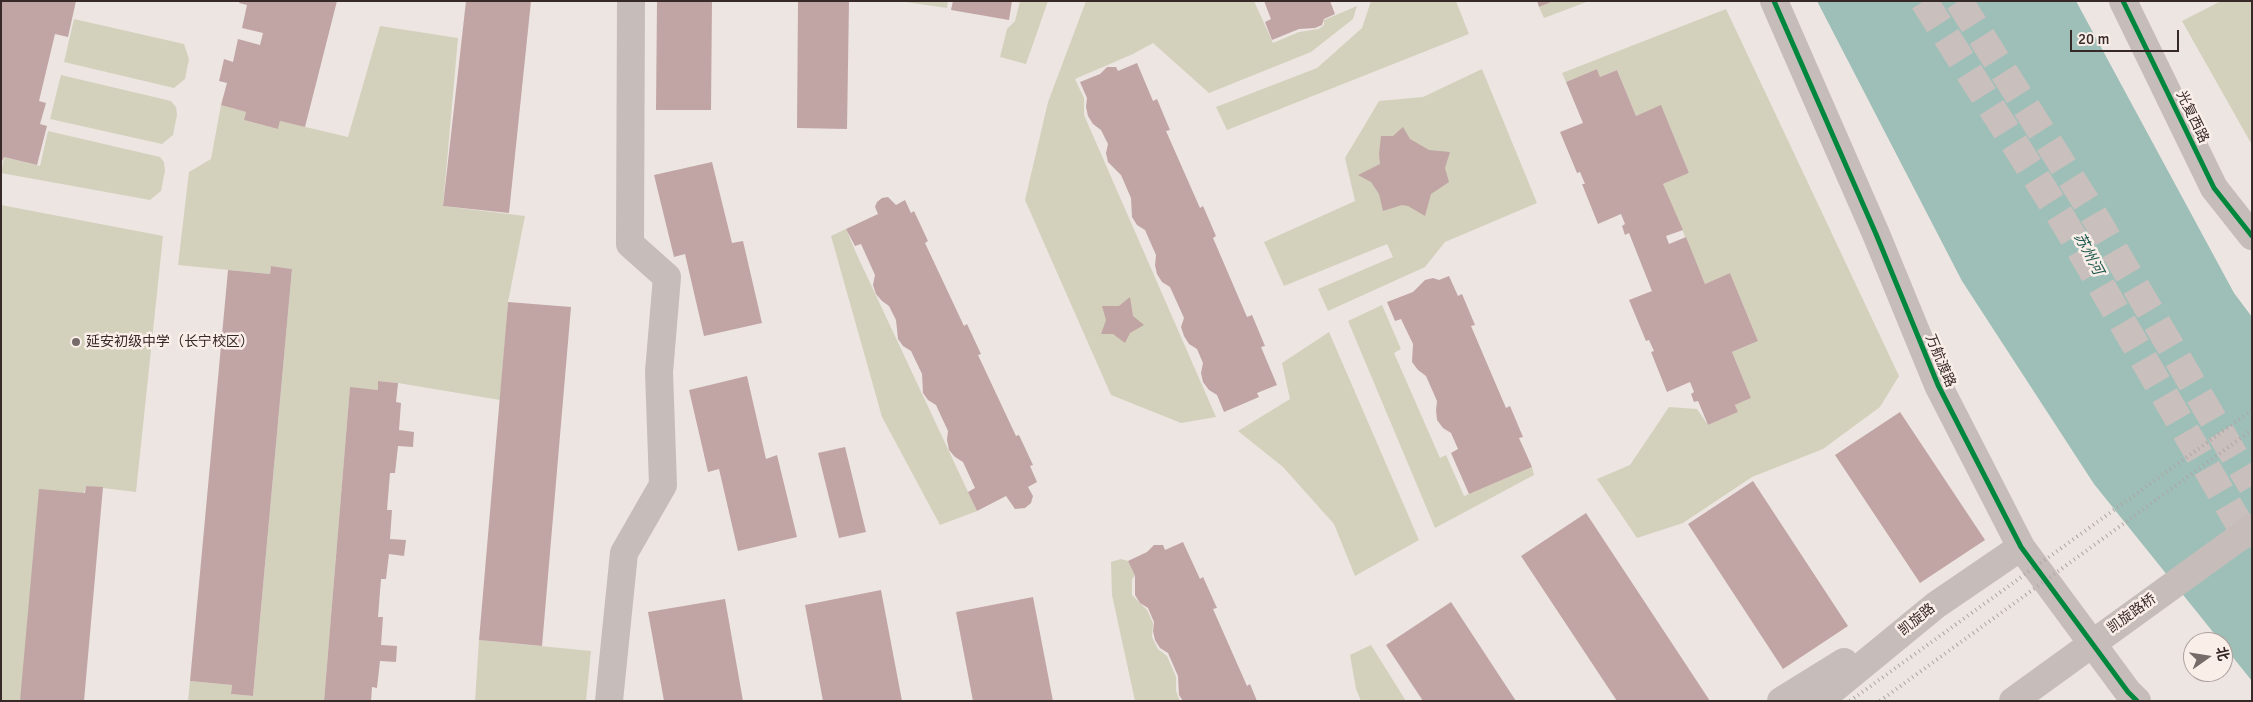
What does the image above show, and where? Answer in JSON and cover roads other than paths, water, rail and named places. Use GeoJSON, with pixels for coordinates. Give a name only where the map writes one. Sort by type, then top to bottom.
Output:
{"type":"FeatureCollection","features":[{"type":"Feature","properties":{"kind":"street"},"geometry":{"type":"LineString","coordinates":[[609,701],[624,553],[663,485],[659,372],[666,277],[630,244],[631,1]]}},
{"type":"Feature","properties":{"kind":"street","name":"万航渡路"},"geometry":{"type":"LineString","coordinates":[[1774,1],[1876,234],[1938,385],[2021,547],[2127,698]]}},
{"type":"Feature","properties":{"kind":"street","name":"光复西路"},"geometry":{"type":"LineString","coordinates":[[2123,1],[2214,188],[2252,236]]}},
{"type":"Feature","properties":{"kind":"street","name":"凯旋路桥"},"geometry":{"type":"LineString","coordinates":[[2013,701],[2252,528]]}},
{"type":"Feature","properties":{"kind":"street","name":"凯旋路"},"geometry":{"type":"LineString","coordinates":[[1819,701],[1936,604],[2021,547]]}},
{"type":"Feature","properties":{"kind":"street"},"geometry":{"type":"LineString","coordinates":[[1781,701],[1936,604]]}},
{"type":"Feature","properties":{"kind":"water","name":"苏州河"},"geometry":{"type":"Polygon","coordinates":[[[1817,1],[2076,1],[2234,293],[2252,317],[2252,681],[2233,657],[2233,632],[2213,632],[2094,484],[1962,281],[1817,1]]]}},
{"type":"Feature","properties":{"kind":"tunnel"},"geometry":{"type":"LineString","coordinates":[[1924,1],[2063,220],[2252,546]]}},
{"type":"Feature","properties":{"kind":"tunnel"},"geometry":{"type":"LineString","coordinates":[[1959,1],[2088,205],[2252,486]]}},
{"type":"Feature","properties":{"kind":"railway"},"geometry":{"type":"LineString","coordinates":[[1850,701],[2252,410]]}},
{"type":"Feature","properties":{"kind":"railway"},"geometry":{"type":"LineString","coordinates":[[1880,701],[2252,430]]}},
{"type":"Feature","properties":{"kind":"place","name":"延安初级中学（长宁校区）"},"geometry":{"type":"Point","coordinates":[76,342]}}]}
